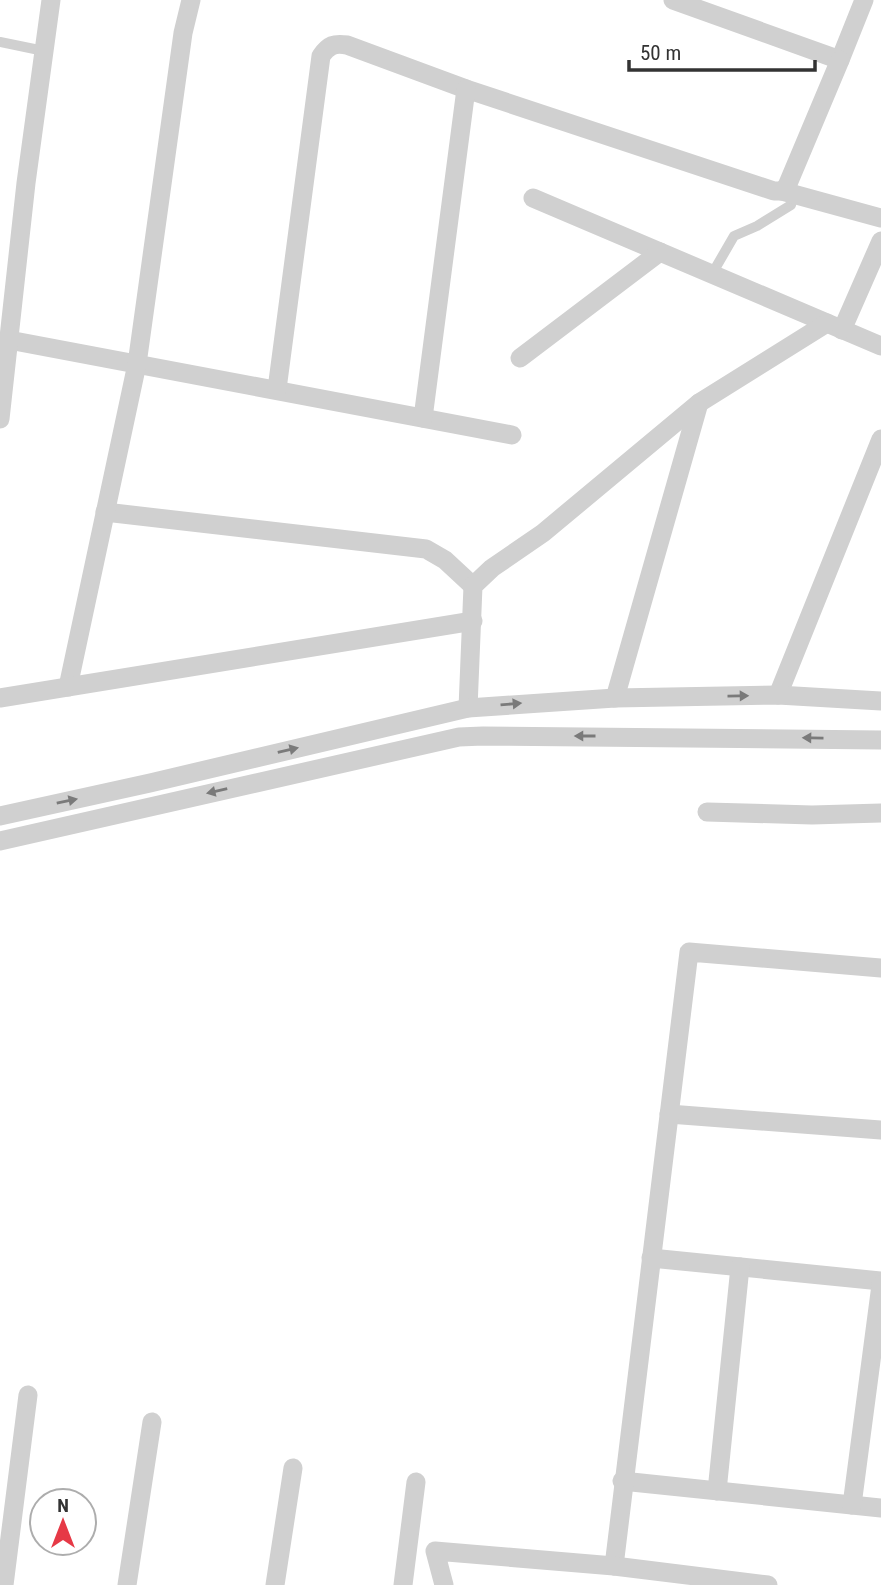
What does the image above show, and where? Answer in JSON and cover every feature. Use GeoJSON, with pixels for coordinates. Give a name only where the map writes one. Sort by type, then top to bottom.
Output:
{"type":"FeatureCollection","features":[{"type":"Feature","properties":{"kind":"street"},"geometry":{"type":"LineString","coordinates":[[0,419],[26,183],[51,0]]}},
{"type":"Feature","properties":{"kind":"street"},"geometry":{"type":"LineString","coordinates":[[68,687],[137,364],[183,33],[191,0]]}},
{"type":"Feature","properties":{"kind":"street"},"geometry":{"type":"LineString","coordinates":[[673,0],[840,60]]}},
{"type":"Feature","properties":{"kind":"street"},"geometry":{"type":"LineString","coordinates":[[788,193],[787,186],[864,0]]}},
{"type":"Feature","properties":{"kind":"street"},"geometry":{"type":"LineString","coordinates":[[277,389],[321,56],[327,47],[336,43],[766,188],[881,218]]}},
{"type":"Feature","properties":{"kind":"street"},"geometry":{"type":"LineString","coordinates":[[423,418],[466,89]]}},
{"type":"Feature","properties":{"kind":"street"},"geometry":{"type":"LineString","coordinates":[[533,198],[881,346]]}},
{"type":"Feature","properties":{"kind":"street"},"geometry":{"type":"LineString","coordinates":[[468,708],[473,586],[492,568],[542,533],[699,403],[835,326],[881,241]]}},
{"type":"Feature","properties":{"kind":"street"},"geometry":{"type":"LineString","coordinates":[[520,358],[660,252]]}},
{"type":"Feature","properties":{"kind":"street"},"geometry":{"type":"LineString","coordinates":[[9,340],[512,435]]}},
{"type":"Feature","properties":{"kind":"street"},"geometry":{"type":"LineString","coordinates":[[615,698],[699,403]]}},
{"type":"Feature","properties":{"kind":"street"},"geometry":{"type":"LineString","coordinates":[[778,695],[881,439]]}},
{"type":"Feature","properties":{"kind":"street"},"geometry":{"type":"LineString","coordinates":[[106,512],[426,549],[445,560],[473,586]]}},
{"type":"Feature","properties":{"kind":"street"},"geometry":{"type":"LineString","coordinates":[[0,698],[472,621]]}},
{"type":"Feature","properties":{"kind":"street"},"geometry":{"type":"LineString","coordinates":[[0,816],[468,708],[615,698],[778,695],[881,701]]}},
{"type":"Feature","properties":{"kind":"street"},"geometry":{"type":"LineString","coordinates":[[0,841],[459,737],[881,740]]}},
{"type":"Feature","properties":{"kind":"street"},"geometry":{"type":"LineString","coordinates":[[707,811],[812,815],[881,813]]}},
{"type":"Feature","properties":{"kind":"street"},"geometry":{"type":"LineString","coordinates":[[614,1566],[622,1482],[689,952],[881,968]]}},
{"type":"Feature","properties":{"kind":"street"},"geometry":{"type":"LineString","coordinates":[[668,1114],[881,1130]]}},
{"type":"Feature","properties":{"kind":"street"},"geometry":{"type":"LineString","coordinates":[[651,1258],[881,1283],[852,1505]]}},
{"type":"Feature","properties":{"kind":"street"},"geometry":{"type":"LineString","coordinates":[[717,1491],[740,1267]]}},
{"type":"Feature","properties":{"kind":"street"},"geometry":{"type":"LineString","coordinates":[[4,1585],[28,1395]]}},
{"type":"Feature","properties":{"kind":"street"},"geometry":{"type":"LineString","coordinates":[[127,1585],[152,1423]]}},
{"type":"Feature","properties":{"kind":"street"},"geometry":{"type":"LineString","coordinates":[[275,1585],[293,1468]]}},
{"type":"Feature","properties":{"kind":"street"},"geometry":{"type":"LineString","coordinates":[[403,1585],[416,1482]]}},
{"type":"Feature","properties":{"kind":"street"},"geometry":{"type":"LineString","coordinates":[[622,1482],[881,1508]]}},
{"type":"Feature","properties":{"kind":"street"},"geometry":{"type":"LineString","coordinates":[[408,1548],[614,1566],[691,1580],[768,1585]]}},
{"type":"Feature","properties":{"kind":"street"},"geometry":{"type":"LineString","coordinates":[[435,1551],[444,1585]]}},
{"type":"Feature","properties":{"kind":"lane"},"geometry":{"type":"LineString","coordinates":[[0,43],[44,51]]}},
{"type":"Feature","properties":{"kind":"lane"},"geometry":{"type":"LineString","coordinates":[[712,274],[734,236],[757,226],[791,205],[788,193]]}}]}
